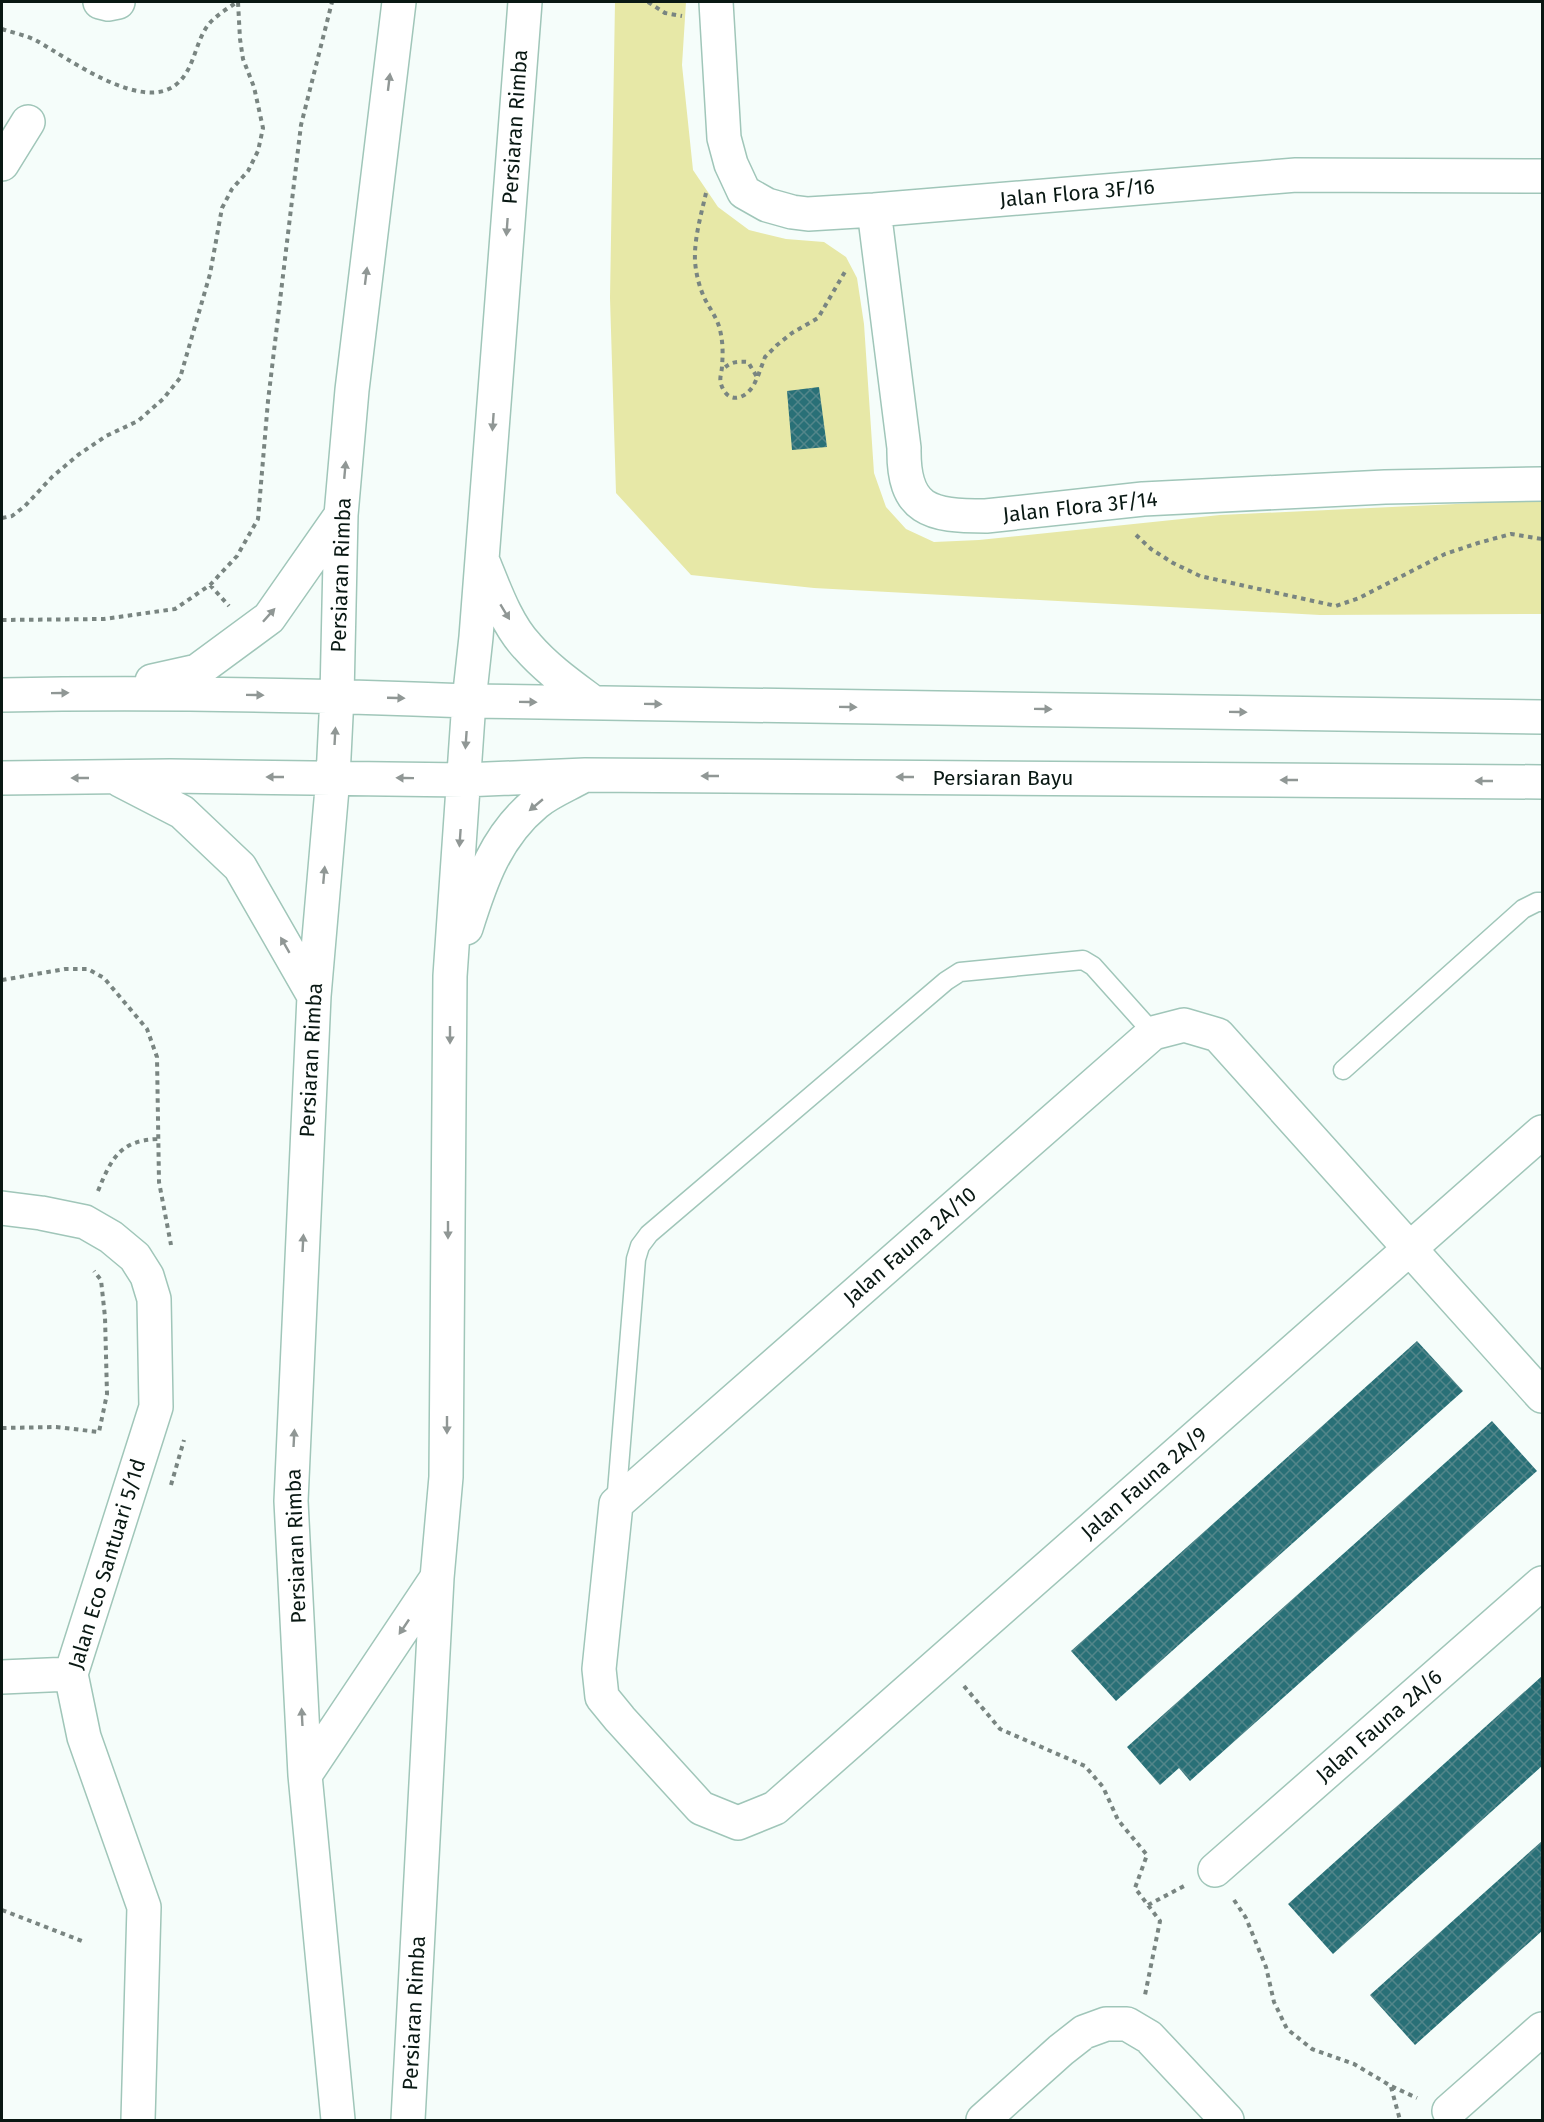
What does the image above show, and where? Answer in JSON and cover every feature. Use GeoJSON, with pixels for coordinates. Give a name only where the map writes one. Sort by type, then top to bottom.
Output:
{"type":"FeatureCollection","features":[{"type":"Feature","properties":{"kind":"street"},"geometry":{"type":"LineString","coordinates":[[100,2],[108,4],[118,2]]}},
{"type":"Feature","properties":{"kind":"street","name":"Persiaran Rimba"},"geometry":{"type":"LineString","coordinates":[[338,2121],[305,1775],[291,1501],[314,996],[333,777],[341,515],[352,390],[399,2]]}},
{"type":"Feature","properties":{"kind":"street","name":"Persiaran Rimba"},"geometry":{"type":"LineString","coordinates":[[408,2121],[437,1578],[446,1478],[450,976],[469,701],[476,637],[525,2]]}},
{"type":"Feature","properties":{"kind":"street","name":"Jalan Flora 3F/16"},"geometry":{"type":"LineString","coordinates":[[716,2],[718,68],[726,150],[744,192],[767,205],[792,212],[875,221],[1296,175],[1542,176]]}},
{"type":"Feature","properties":{"kind":"street"},"geometry":{"type":"LineString","coordinates":[[2,164],[28,122]]}},
{"type":"Feature","properties":{"kind":"street","name":"Jalan Flora 3F/14"},"geometry":{"type":"LineString","coordinates":[[875,221],[907,484],[921,505],[932,511],[961,516],[986,516],[1143,499],[1385,487],[1542,484]]}},
{"type":"Feature","properties":{"kind":"street"},"geometry":{"type":"LineString","coordinates":[[107,693],[197,670],[269,618],[341,515]]}},
{"type":"Feature","properties":{"kind":"street"},"geometry":{"type":"LineString","coordinates":[[482,559],[500,602],[525,645],[555,674],[594,703]]}},
{"type":"Feature","properties":{"kind":"street"},"geometry":{"type":"LineString","coordinates":[[2,694],[337,696],[469,701],[1542,717]]}},
{"type":"Feature","properties":{"kind":"street"},"geometry":{"type":"LineString","coordinates":[[450,976],[483,875],[508,832],[537,802],[585,775]]}},
{"type":"Feature","properties":{"kind":"street","name":"Persiaran Bayu"},"geometry":{"type":"LineString","coordinates":[[2,778],[170,776],[464,780],[585,775],[1542,782]]}},
{"type":"Feature","properties":{"kind":"street"},"geometry":{"type":"LineString","coordinates":[[117,778],[182,812],[240,867],[314,996]]}},
{"type":"Feature","properties":{"kind":"street","name":"Jalan Fauna 2A/10"},"geometry":{"type":"LineString","coordinates":[[616,1504],[1154,1033],[1184,1025],[1218,1035],[1410,1249]]}},
{"type":"Feature","properties":{"kind":"street","name":"Jalan Fauna 2A/9"},"geometry":{"type":"LineString","coordinates":[[616,1504],[599,1669],[602,1697],[701,1808],[738,1823],[775,1808],[1542,1131]]}},
{"type":"Feature","properties":{"kind":"street","name":"Jalan Eco Santuari 5/1d"},"geometry":{"type":"LineString","coordinates":[[2,1208],[85,1222],[111,1237],[135,1257],[147,1276],[154,1299],[156,1407],[71,1674],[84,1737],[144,1907],[138,2121]]}},
{"type":"Feature","properties":{"kind":"street"},"geometry":{"type":"LineString","coordinates":[[1410,1249],[1542,1396]]}},
{"type":"Feature","properties":{"kind":"street"},"geometry":{"type":"LineString","coordinates":[[305,1775],[437,1578]]}},
{"type":"Feature","properties":{"kind":"street","name":"Jalan Fauna 2A/6"},"geometry":{"type":"LineString","coordinates":[[1215,1870],[1542,1583]]}},
{"type":"Feature","properties":{"kind":"street"},"geometry":{"type":"LineString","coordinates":[[2,1677],[71,1674]]}},
{"type":"Feature","properties":{"kind":"street"},"geometry":{"type":"LineString","coordinates":[[983,2121],[1084,2032],[1117,2024],[1149,2037],[1227,2121]]}},
{"type":"Feature","properties":{"kind":"street"},"geometry":{"type":"LineString","coordinates":[[1449,2111],[1542,2029]]}},
{"type":"Feature","properties":{"kind":"lane"},"geometry":{"type":"LineString","coordinates":[[1343,1070],[1523,909],[1542,902]]}},
{"type":"Feature","properties":{"kind":"lane"},"geometry":{"type":"LineString","coordinates":[[616,1504],[636,1259],[640,1246],[649,1234],[946,981],[960,972],[1083,960],[1093,966],[1154,1033]]}},
{"type":"Feature","properties":{"kind":"path"},"geometry":{"type":"LineString","coordinates":[[2,29],[34,39],[89,72],[124,89],[156,93],[177,85],[189,72],[208,25],[237,2]]}},
{"type":"Feature","properties":{"kind":"path"},"geometry":{"type":"LineString","coordinates":[[2,518],[12,516],[25,506],[52,477],[78,455],[106,436],[138,421],[163,399],[180,378],[210,274],[222,208],[232,189],[248,171],[258,151],[263,128],[254,87],[243,59],[237,2]]}},
{"type":"Feature","properties":{"kind":"path"},"geometry":{"type":"LineString","coordinates":[[2,620],[104,619],[175,609],[210,585],[237,556],[258,519],[268,401],[302,125],[332,2]]}},
{"type":"Feature","properties":{"kind":"path"},"geometry":{"type":"LineString","coordinates":[[706,191],[695,263],[699,284],[720,328],[723,348],[720,380],[725,394],[732,397],[740,398],[749,393],[755,386],[765,357],[792,333],[818,318],[875,221]]}},
{"type":"Feature","properties":{"kind":"path"},"geometry":{"type":"LineString","coordinates":[[722,370],[736,361],[748,362],[757,377]]}},
{"type":"Feature","properties":{"kind":"path"},"geometry":{"type":"LineString","coordinates":[[1098,504],[1122,521],[1151,549],[1173,564],[1200,576],[1336,606],[1359,598],[1445,554],[1478,543],[1511,534],[1542,539]]}},
{"type":"Feature","properties":{"kind":"path"},"geometry":{"type":"LineString","coordinates":[[85,1222],[106,1170],[122,1149],[140,1139],[158,1139]]}},
{"type":"Feature","properties":{"kind":"path"},"geometry":{"type":"LineString","coordinates":[[2,1428],[56,1426],[99,1432],[108,1394],[105,1317],[101,1280],[90,1265]]}},
{"type":"Feature","properties":{"kind":"path"},"geometry":{"type":"LineString","coordinates":[[943,1660],[1000,1729],[1085,1766],[1103,1787],[1118,1820],[1147,1854],[1134,1887],[1160,1921],[1146,1992],[1117,2024]]}},
{"type":"Feature","properties":{"kind":"path"},"geometry":{"type":"LineString","coordinates":[[1148,1905],[1215,1870],[1246,1918],[1266,1967],[1274,2002],[1287,2029],[1312,2049],[1354,2064],[1391,2086],[1449,2111]]}},
{"type":"Feature","properties":{"kind":"path"},"geometry":{"type":"LineString","coordinates":[[2,1910],[82,1941]]}},
{"type":"Feature","properties":{"kind":"path"},"geometry":{"type":"LineString","coordinates":[[1391,2086],[1400,2121]]}},
{"type":"Feature","properties":{"kind":"green space"},"geometry":{"type":"Polygon","coordinates":[[[615,2],[686,2],[682,65],[693,170],[718,207],[749,230],[786,239],[824,242],[846,257],[857,278],[864,324],[874,473],[886,507],[906,529],[934,542],[979,540],[1220,515],[1542,500],[1542,614],[1320,615],[814,588],[691,575],[616,493],[610,298],[615,2]]]}},
{"type":"Feature","properties":{"kind":"building"},"geometry":{"type":"Polygon","coordinates":[[[819,387],[827,447],[792,450],[787,391],[819,387]]]}},
{"type":"Feature","properties":{"kind":"building"},"geometry":{"type":"Polygon","coordinates":[[[1417,1341],[1463,1391],[1116,1701],[1071,1651],[1417,1341]]]}},
{"type":"Feature","properties":{"kind":"building"},"geometry":{"type":"Polygon","coordinates":[[[1492,1421],[1537,1471],[1190,1781],[1179,1768],[1160,1785],[1127,1747],[1492,1421]]]}},
{"type":"Feature","properties":{"kind":"building"},"geometry":{"type":"Polygon","coordinates":[[[1542,1676],[1542,1766],[1333,1954],[1288,1904],[1542,1676]]]}},
{"type":"Feature","properties":{"kind":"building"},"geometry":{"type":"Polygon","coordinates":[[[1542,1841],[1542,1931],[1415,2045],[1370,1995],[1542,1841]]]}}]}
